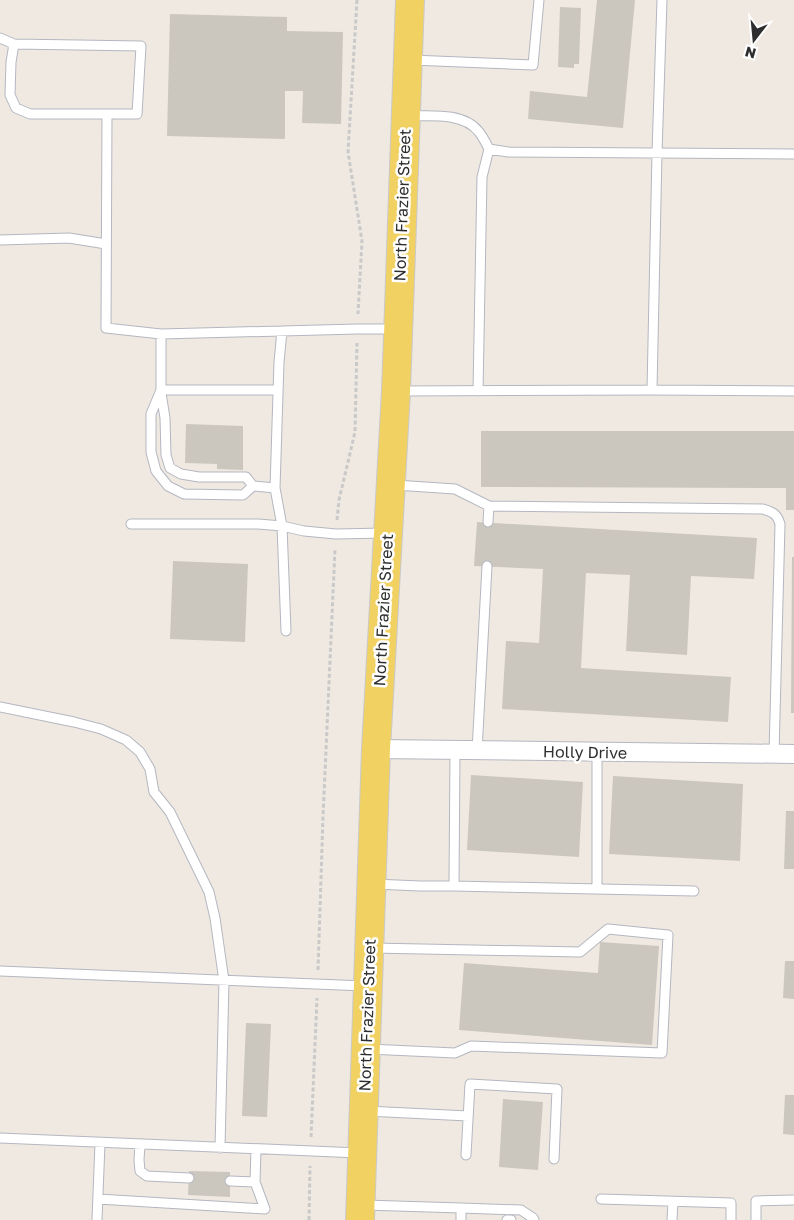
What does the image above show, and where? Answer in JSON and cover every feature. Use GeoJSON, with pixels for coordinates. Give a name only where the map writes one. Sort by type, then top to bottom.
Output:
{"type":"FeatureCollection","features":[{"type":"Feature","properties":{"kind":"main road","name":"North Frazier Street"},"geometry":{"type":"LineString","coordinates":[[360,1212],[376,749],[396,391],[410,0]]}},
{"type":"Feature","properties":{"kind":"street","name":"Holly Drive"},"geometry":{"type":"LineString","coordinates":[[376,749],[794,754]]}},
{"type":"Feature","properties":{"kind":"lane"},"geometry":{"type":"LineString","coordinates":[[407,60],[533,65],[539,0]]}},
{"type":"Feature","properties":{"kind":"lane"},"geometry":{"type":"LineString","coordinates":[[652,390],[662,0]]}},
{"type":"Feature","properties":{"kind":"lane"},"geometry":{"type":"LineString","coordinates":[[0,38],[14,44],[141,46],[137,114],[30,114],[16,108],[10,95],[11,62],[14,44]]}},
{"type":"Feature","properties":{"kind":"lane"},"geometry":{"type":"LineString","coordinates":[[107,114],[106,328],[161,334],[398,329]]}},
{"type":"Feature","properties":{"kind":"lane"},"geometry":{"type":"LineString","coordinates":[[406,116],[451,117],[467,122],[479,131],[489,149],[482,177],[478,391]]}},
{"type":"Feature","properties":{"kind":"lane"},"geometry":{"type":"LineString","coordinates":[[489,149],[508,152],[794,154]]}},
{"type":"Feature","properties":{"kind":"lane"},"geometry":{"type":"LineString","coordinates":[[0,240],[69,238],[106,244]]}},
{"type":"Feature","properties":{"kind":"lane"},"geometry":{"type":"LineString","coordinates":[[282,331],[279,362],[276,488],[282,526],[286,631]]}},
{"type":"Feature","properties":{"kind":"lane"},"geometry":{"type":"LineString","coordinates":[[161,334],[161,390],[165,418],[166,455],[170,468],[181,474],[246,477],[253,486]]}},
{"type":"Feature","properties":{"kind":"lane"},"geometry":{"type":"LineString","coordinates":[[161,390],[278,390]]}},
{"type":"Feature","properties":{"kind":"lane"},"geometry":{"type":"LineString","coordinates":[[161,390],[152,414],[151,452],[156,471],[168,486],[184,494],[243,495],[253,486],[276,488]]}},
{"type":"Feature","properties":{"kind":"lane"},"geometry":{"type":"LineString","coordinates":[[396,391],[794,391]]}},
{"type":"Feature","properties":{"kind":"lane"},"geometry":{"type":"LineString","coordinates":[[391,485],[455,489],[489,506],[763,509],[772,511],[777,516],[780,524],[774,754]]}},
{"type":"Feature","properties":{"kind":"lane"},"geometry":{"type":"LineString","coordinates":[[488,522],[489,506]]}},
{"type":"Feature","properties":{"kind":"lane"},"geometry":{"type":"LineString","coordinates":[[131,524],[258,524],[336,534],[388,532]]}},
{"type":"Feature","properties":{"kind":"lane"},"geometry":{"type":"LineString","coordinates":[[477,751],[487,566]]}},
{"type":"Feature","properties":{"kind":"lane"},"geometry":{"type":"LineString","coordinates":[[0,707],[101,729],[126,740],[140,752],[150,769],[154,792],[170,812],[209,892],[215,918],[224,980],[220,1148]]}},
{"type":"Feature","properties":{"kind":"lane"},"geometry":{"type":"LineString","coordinates":[[454,886],[455,750]]}},
{"type":"Feature","properties":{"kind":"lane"},"geometry":{"type":"LineString","coordinates":[[596,752],[597,889]]}},
{"type":"Feature","properties":{"kind":"lane"},"geometry":{"type":"LineString","coordinates":[[371,884],[694,891]]}},
{"type":"Feature","properties":{"kind":"lane"},"geometry":{"type":"LineString","coordinates":[[365,1049],[455,1053],[471,1046],[662,1053],[668,934],[608,930],[580,952],[369,948]]}},
{"type":"Feature","properties":{"kind":"lane"},"geometry":{"type":"LineString","coordinates":[[0,972],[368,986]]}},
{"type":"Feature","properties":{"kind":"lane"},"geometry":{"type":"LineString","coordinates":[[466,1155],[470,1084],[557,1089],[554,1159]]}},
{"type":"Feature","properties":{"kind":"lane"},"geometry":{"type":"LineString","coordinates":[[363,1110],[468,1116]]}},
{"type":"Feature","properties":{"kind":"lane"},"geometry":{"type":"LineString","coordinates":[[0,1138],[362,1154]]}},
{"type":"Feature","properties":{"kind":"lane"},"geometry":{"type":"LineString","coordinates":[[97,1220],[100,1143]]}},
{"type":"Feature","properties":{"kind":"lane"},"geometry":{"type":"LineString","coordinates":[[140,1144],[140,1171],[147,1176],[189,1178]]}},
{"type":"Feature","properties":{"kind":"lane"},"geometry":{"type":"LineString","coordinates":[[98,1199],[265,1209],[255,1182],[256,1149]]}},
{"type":"Feature","properties":{"kind":"lane"},"geometry":{"type":"LineString","coordinates":[[230,1181],[255,1182]]}},
{"type":"Feature","properties":{"kind":"lane"},"geometry":{"type":"LineString","coordinates":[[601,1200],[731,1203],[731,1220]]}},
{"type":"Feature","properties":{"kind":"lane"},"geometry":{"type":"LineString","coordinates":[[756,1220],[756,1201],[794,1200]]}},
{"type":"Feature","properties":{"kind":"lane"},"geometry":{"type":"LineString","coordinates":[[672,1220],[673,1202]]}},
{"type":"Feature","properties":{"kind":"lane"},"geometry":{"type":"LineString","coordinates":[[461,1208],[461,1220]]}},
{"type":"Feature","properties":{"kind":"lane"},"geometry":{"type":"LineString","coordinates":[[360,1212],[461,1208],[522,1210],[534,1220]]}},
{"type":"Feature","properties":{"kind":"path"},"geometry":{"type":"LineString","coordinates":[[308,1220],[323,807],[336,534],[339,500],[355,432],[358,290],[362,241],[348,152],[357,0]]}},
{"type":"Feature","properties":{"kind":"building"},"geometry":{"type":"Polygon","coordinates":[[[597,0],[635,0],[623,128],[528,119],[530,91],[587,97],[597,0]]]}},
{"type":"Feature","properties":{"kind":"building"},"geometry":{"type":"Polygon","coordinates":[[[560,7],[581,8],[579,64],[574,64],[574,68],[558,67],[560,7]]]}},
{"type":"Feature","properties":{"kind":"building"},"geometry":{"type":"Polygon","coordinates":[[[170,14],[287,17],[287,31],[343,32],[341,124],[302,123],[303,91],[285,91],[285,139],[167,136],[170,14]]]}},
{"type":"Feature","properties":{"kind":"building"},"geometry":{"type":"Polygon","coordinates":[[[186,424],[243,426],[243,470],[217,469],[217,464],[185,463],[186,424]]]}},
{"type":"Feature","properties":{"kind":"building"},"geometry":{"type":"Polygon","coordinates":[[[481,431],[794,431],[794,510],[786,510],[786,488],[481,487],[481,431]]]}},
{"type":"Feature","properties":{"kind":"building"},"geometry":{"type":"Polygon","coordinates":[[[477,522],[757,538],[754,579],[691,576],[687,655],[626,651],[630,575],[586,573],[581,668],[731,677],[728,722],[502,709],[506,641],[539,643],[543,569],[474,566],[477,522]]]}},
{"type":"Feature","properties":{"kind":"building"},"geometry":{"type":"Polygon","coordinates":[[[792,557],[794,557],[794,713],[791,713],[792,557]]]}},
{"type":"Feature","properties":{"kind":"building"},"geometry":{"type":"Polygon","coordinates":[[[173,561],[248,564],[245,642],[170,639],[173,561]]]}},
{"type":"Feature","properties":{"kind":"building"},"geometry":{"type":"Polygon","coordinates":[[[471,775],[583,782],[579,857],[467,850],[471,775]]]}},
{"type":"Feature","properties":{"kind":"building"},"geometry":{"type":"Polygon","coordinates":[[[613,776],[743,784],[740,861],[609,854],[613,776]]]}},
{"type":"Feature","properties":{"kind":"building"},"geometry":{"type":"Polygon","coordinates":[[[786,811],[794,811],[794,869],[784,869],[786,811]]]}},
{"type":"Feature","properties":{"kind":"building"},"geometry":{"type":"Polygon","coordinates":[[[600,942],[659,946],[652,1045],[459,1030],[464,963],[598,973],[600,942]]]}},
{"type":"Feature","properties":{"kind":"building"},"geometry":{"type":"Polygon","coordinates":[[[785,961],[794,961],[794,999],[783,998],[785,961]]]}},
{"type":"Feature","properties":{"kind":"building"},"geometry":{"type":"Polygon","coordinates":[[[246,1023],[271,1024],[267,1117],[242,1116],[246,1023]]]}},
{"type":"Feature","properties":{"kind":"building"},"geometry":{"type":"Polygon","coordinates":[[[785,1095],[794,1095],[794,1135],[783,1134],[785,1095]]]}},
{"type":"Feature","properties":{"kind":"building"},"geometry":{"type":"Polygon","coordinates":[[[503,1099],[543,1102],[538,1170],[499,1167],[503,1099]]]}},
{"type":"Feature","properties":{"kind":"building"},"geometry":{"type":"Polygon","coordinates":[[[189,1171],[230,1172],[230,1197],[188,1195],[189,1171]]]}}]}
